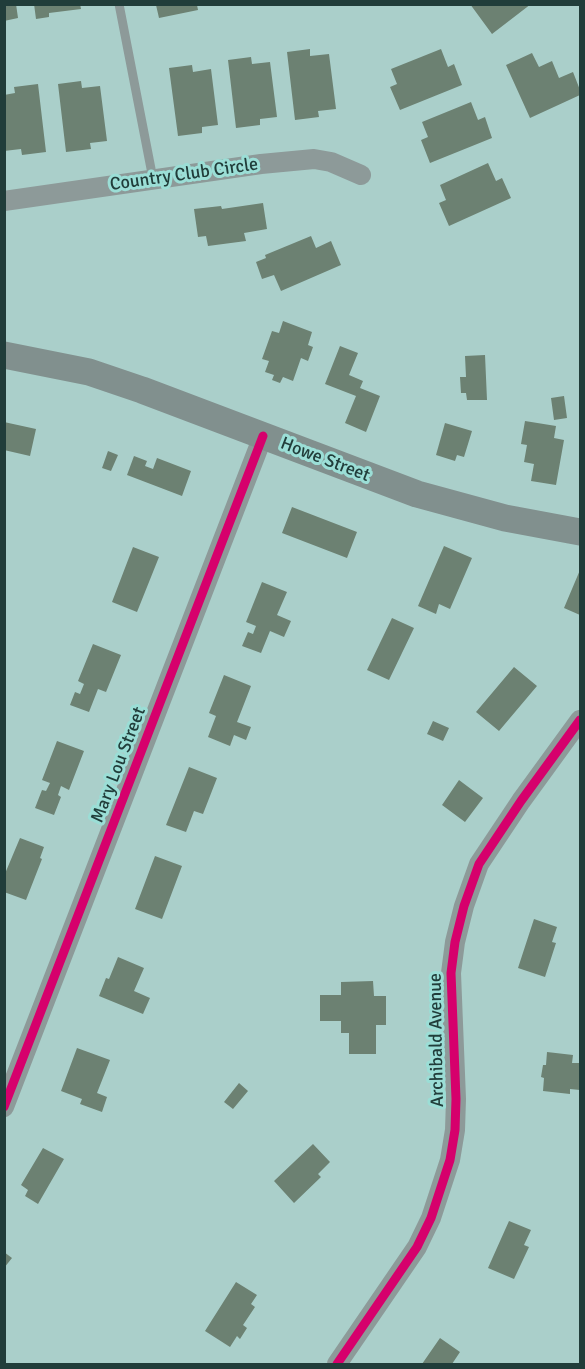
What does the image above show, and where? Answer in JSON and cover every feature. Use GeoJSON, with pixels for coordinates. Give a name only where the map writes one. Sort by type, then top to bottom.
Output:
{"type":"FeatureCollection","features":[{"type":"Feature","properties":{"kind":"main road","name":"Howe Street"},"geometry":{"type":"LineString","coordinates":[[4,355],[88,372],[194,409],[436,500],[505,518],[580,532]]}},
{"type":"Feature","properties":{"kind":"street","name":"Country Club Circle"},"geometry":{"type":"LineString","coordinates":[[4,201],[314,159],[331,162],[361,175]]}},
{"type":"Feature","properties":{"kind":"street","name":"Mary Lou Street"},"geometry":{"type":"LineString","coordinates":[[4,1107],[263,436]]}},
{"type":"Feature","properties":{"kind":"street","name":"Archibald Avenue"},"geometry":{"type":"LineString","coordinates":[[337,1365],[417,1246],[431,1218],[447,1170],[455,1130],[456,1099],[451,973],[455,942],[464,906],[479,864],[580,720]]}},
{"type":"Feature","properties":{"kind":"lane"},"geometry":{"type":"LineString","coordinates":[[119,4],[153,179]]}},
{"type":"Feature","properties":{"kind":"building"},"geometry":{"type":"Polygon","coordinates":[[[4,4],[16,4],[18,18],[4,21],[4,4]]]}},
{"type":"Feature","properties":{"kind":"building"},"geometry":{"type":"Polygon","coordinates":[[[34,4],[80,4],[81,9],[49,13],[49,17],[36,19],[34,4]]]}},
{"type":"Feature","properties":{"kind":"building"},"geometry":{"type":"Polygon","coordinates":[[[470,4],[531,4],[492,34],[470,4]]]}},
{"type":"Feature","properties":{"kind":"building"},"geometry":{"type":"Polygon","coordinates":[[[156,5],[197,5],[198,10],[159,18],[156,5]]]}},
{"type":"Feature","properties":{"kind":"building"},"geometry":{"type":"Polygon","coordinates":[[[310,49],[310,56],[329,54],[336,109],[318,111],[319,117],[295,120],[287,52],[310,49]]]}},
{"type":"Feature","properties":{"kind":"building"},"geometry":{"type":"Polygon","coordinates":[[[441,49],[448,67],[454,64],[462,85],[400,110],[390,87],[397,84],[391,69],[441,49]]]}},
{"type":"Feature","properties":{"kind":"building"},"geometry":{"type":"Polygon","coordinates":[[[532,53],[539,67],[552,61],[559,78],[573,72],[580,95],[530,118],[506,65],[532,53]]]}},
{"type":"Feature","properties":{"kind":"building"},"geometry":{"type":"Polygon","coordinates":[[[251,57],[252,64],[270,62],[277,117],[260,119],[260,125],[236,128],[228,60],[251,57]]]}},
{"type":"Feature","properties":{"kind":"building"},"geometry":{"type":"Polygon","coordinates":[[[192,65],[193,72],[211,69],[218,125],[202,127],[202,133],[178,136],[169,68],[192,65]]]}},
{"type":"Feature","properties":{"kind":"building"},"geometry":{"type":"Polygon","coordinates":[[[81,81],[82,88],[100,86],[107,141],[90,143],[91,149],[66,152],[58,84],[81,81]]]}},
{"type":"Feature","properties":{"kind":"building"},"geometry":{"type":"Polygon","coordinates":[[[38,84],[46,152],[22,155],[21,149],[4,151],[4,95],[15,93],[14,87],[38,84]]]}},
{"type":"Feature","properties":{"kind":"building"},"geometry":{"type":"Polygon","coordinates":[[[471,102],[478,120],[485,117],[492,138],[430,163],[421,140],[428,137],[422,122],[471,102]]]}},
{"type":"Feature","properties":{"kind":"building"},"geometry":{"type":"Polygon","coordinates":[[[488,163],[496,181],[502,178],[511,198],[449,226],[439,203],[446,200],[440,185],[488,163]]]}},
{"type":"Feature","properties":{"kind":"building"},"geometry":{"type":"Polygon","coordinates":[[[263,203],[267,229],[244,233],[246,241],[208,246],[206,236],[198,237],[194,209],[221,206],[222,209],[263,203]]]}},
{"type":"Feature","properties":{"kind":"building"},"geometry":{"type":"Polygon","coordinates":[[[311,236],[316,248],[331,241],[341,265],[281,291],[274,275],[262,279],[256,262],[266,258],[265,255],[311,236]]]}},
{"type":"Feature","properties":{"kind":"building"},"geometry":{"type":"Polygon","coordinates":[[[283,321],[312,332],[308,345],[313,347],[308,361],[301,358],[293,381],[283,377],[280,383],[272,380],[274,375],[265,372],[269,361],[262,359],[272,331],[279,333],[283,321]]]}},
{"type":"Feature","properties":{"kind":"building"},"geometry":{"type":"Polygon","coordinates":[[[340,346],[358,353],[349,375],[363,381],[360,388],[380,396],[366,432],[345,423],[356,396],[325,384],[340,346]]]}},
{"type":"Feature","properties":{"kind":"building"},"geometry":{"type":"Polygon","coordinates":[[[485,355],[487,400],[467,400],[466,393],[461,393],[460,377],[466,377],[465,356],[485,355]]]}},
{"type":"Feature","properties":{"kind":"building"},"geometry":{"type":"Polygon","coordinates":[[[564,396],[567,418],[554,420],[551,398],[564,396]]]}},
{"type":"Feature","properties":{"kind":"building"},"geometry":{"type":"Polygon","coordinates":[[[525,421],[556,426],[554,438],[564,440],[556,485],[531,481],[534,464],[524,462],[527,445],[521,444],[525,421]]]}},
{"type":"Feature","properties":{"kind":"building"},"geometry":{"type":"Polygon","coordinates":[[[4,422],[36,429],[30,456],[4,450],[4,422]]]}},
{"type":"Feature","properties":{"kind":"building"},"geometry":{"type":"Polygon","coordinates":[[[445,423],[472,431],[464,457],[457,455],[455,461],[436,455],[445,423]]]}},
{"type":"Feature","properties":{"kind":"building"},"geometry":{"type":"Polygon","coordinates":[[[108,451],[118,455],[111,471],[102,468],[108,451]]]}},
{"type":"Feature","properties":{"kind":"building"},"geometry":{"type":"Polygon","coordinates":[[[134,456],[147,461],[145,466],[153,469],[157,458],[191,471],[182,496],[127,475],[134,456]]]}},
{"type":"Feature","properties":{"kind":"building"},"geometry":{"type":"Polygon","coordinates":[[[292,507],[357,532],[347,558],[282,533],[292,507]]]}},
{"type":"Feature","properties":{"kind":"building"},"geometry":{"type":"Polygon","coordinates":[[[444,546],[472,558],[450,609],[439,604],[436,614],[418,606],[444,546]]]}},
{"type":"Feature","properties":{"kind":"building"},"geometry":{"type":"Polygon","coordinates":[[[133,547],[159,557],[137,612],[112,602],[133,547]]]}},
{"type":"Feature","properties":{"kind":"building"},"geometry":{"type":"Polygon","coordinates":[[[580,570],[580,615],[564,608],[580,570]]]}},
{"type":"Feature","properties":{"kind":"building"},"geometry":{"type":"Polygon","coordinates":[[[262,582],[287,592],[277,615],[291,621],[284,637],[270,631],[261,653],[242,646],[248,632],[253,634],[256,626],[246,622],[262,582]]]}},
{"type":"Feature","properties":{"kind":"building"},"geometry":{"type":"Polygon","coordinates":[[[392,618],[414,628],[389,680],[367,670],[392,618]]]}},
{"type":"Feature","properties":{"kind":"building"},"geometry":{"type":"Polygon","coordinates":[[[93,644],[121,655],[106,692],[98,689],[89,712],[70,705],[75,692],[80,694],[84,684],[78,681],[93,644]]]}},
{"type":"Feature","properties":{"kind":"building"},"geometry":{"type":"Polygon","coordinates":[[[514,667],[537,686],[499,731],[476,712],[514,667]]]}},
{"type":"Feature","properties":{"kind":"building"},"geometry":{"type":"Polygon","coordinates":[[[224,675],[251,686],[237,722],[251,727],[246,740],[234,735],[230,746],[208,737],[216,716],[209,713],[224,675]]]}},
{"type":"Feature","properties":{"kind":"building"},"geometry":{"type":"Polygon","coordinates":[[[433,721],[449,728],[443,741],[427,734],[433,721]]]}},
{"type":"Feature","properties":{"kind":"building"},"geometry":{"type":"Polygon","coordinates":[[[57,741],[84,751],[69,790],[61,786],[58,795],[61,797],[54,815],[35,808],[42,790],[46,791],[50,783],[42,780],[57,741]]]}},
{"type":"Feature","properties":{"kind":"building"},"geometry":{"type":"Polygon","coordinates":[[[189,767],[217,778],[203,814],[194,811],[186,832],[166,825],[189,767]]]}},
{"type":"Feature","properties":{"kind":"building"},"geometry":{"type":"Polygon","coordinates":[[[459,780],[483,798],[465,822],[442,805],[459,780]]]}},
{"type":"Feature","properties":{"kind":"building"},"geometry":{"type":"Polygon","coordinates":[[[20,838],[44,847],[40,858],[42,859],[26,900],[4,892],[4,876],[20,838]]]}},
{"type":"Feature","properties":{"kind":"building"},"geometry":{"type":"Polygon","coordinates":[[[155,856],[182,866],[162,919],[135,909],[155,856]]]}},
{"type":"Feature","properties":{"kind":"building"},"geometry":{"type":"Polygon","coordinates":[[[534,919],[557,927],[552,942],[556,943],[545,977],[518,968],[534,919]]]}},
{"type":"Feature","properties":{"kind":"building"},"geometry":{"type":"Polygon","coordinates":[[[118,957],[144,968],[134,991],[150,998],[143,1014],[99,996],[118,957]]]}},
{"type":"Feature","properties":{"kind":"building"},"geometry":{"type":"Polygon","coordinates":[[[373,981],[374,996],[386,996],[386,1025],[376,1025],[376,1054],[349,1054],[349,1033],[341,1033],[341,1021],[320,1021],[320,995],[341,995],[341,982],[373,981]]]}},
{"type":"Feature","properties":{"kind":"building"},"geometry":{"type":"Polygon","coordinates":[[[77,1048],[110,1060],[97,1093],[107,1097],[102,1112],[80,1104],[82,1099],[61,1091],[77,1048]]]}},
{"type":"Feature","properties":{"kind":"building"},"geometry":{"type":"Polygon","coordinates":[[[547,1052],[573,1055],[572,1063],[580,1063],[580,1090],[570,1089],[570,1094],[543,1091],[544,1078],[541,1077],[543,1065],[546,1065],[547,1052]]]}},
{"type":"Feature","properties":{"kind":"building"},"geometry":{"type":"Polygon","coordinates":[[[239,1083],[248,1091],[233,1109],[224,1102],[239,1083]]]}},
{"type":"Feature","properties":{"kind":"building"},"geometry":{"type":"Polygon","coordinates":[[[313,1144],[330,1162],[318,1174],[321,1177],[294,1203],[274,1181],[313,1144]]]}},
{"type":"Feature","properties":{"kind":"building"},"geometry":{"type":"Polygon","coordinates":[[[43,1148],[64,1159],[38,1204],[25,1196],[28,1190],[21,1185],[43,1148]]]}},
{"type":"Feature","properties":{"kind":"building"},"geometry":{"type":"Polygon","coordinates":[[[509,1221],[531,1230],[524,1245],[529,1247],[514,1279],[488,1268],[509,1221]]]}},
{"type":"Feature","properties":{"kind":"building"},"geometry":{"type":"Polygon","coordinates":[[[4,1252],[12,1258],[4,1268],[4,1252]]]}},
{"type":"Feature","properties":{"kind":"building"},"geometry":{"type":"Polygon","coordinates":[[[236,1282],[257,1295],[251,1304],[255,1307],[243,1325],[247,1328],[240,1339],[237,1336],[230,1347],[205,1331],[236,1282]]]}},
{"type":"Feature","properties":{"kind":"building"},"geometry":{"type":"Polygon","coordinates":[[[440,1338],[460,1352],[452,1364],[422,1364],[440,1338]]]}},
{"type":"Feature","properties":{"kind":"cycle path"},"geometry":{"type":"LineString","coordinates":[[4,1107],[263,436]]}},
{"type":"Feature","properties":{"kind":"cycle path"},"geometry":{"type":"LineString","coordinates":[[337,1364],[417,1247],[431,1218],[450,1160],[455,1130],[456,1099],[451,973],[455,942],[464,906],[479,864],[580,720]]}}]}
